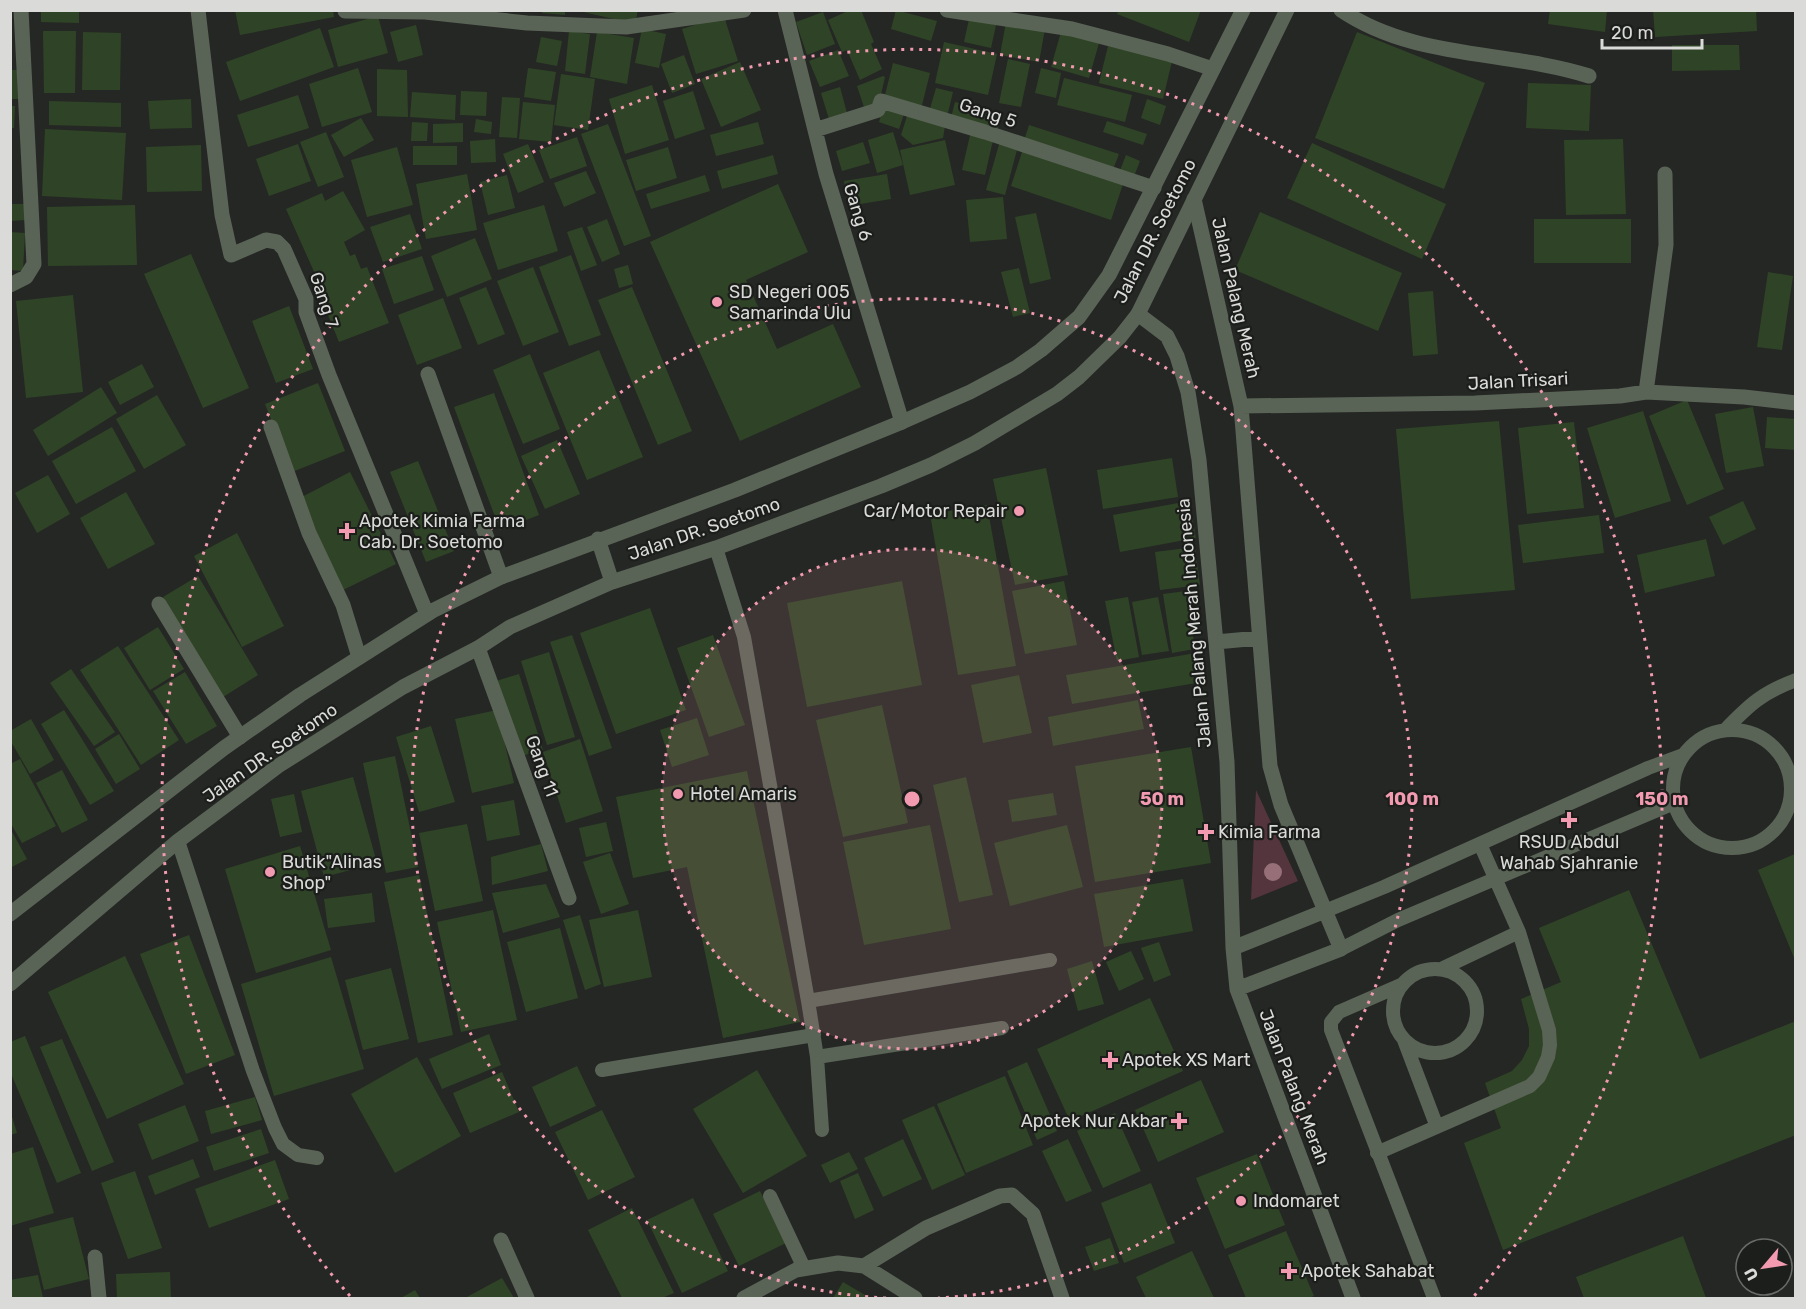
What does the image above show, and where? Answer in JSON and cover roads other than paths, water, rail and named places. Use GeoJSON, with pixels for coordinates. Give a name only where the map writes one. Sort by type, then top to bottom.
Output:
{"type":"FeatureCollection","features":[{"type":"Feature","properties":{"kind":"street"},"geometry":{"type":"LineString","coordinates":[[10,285],[26,277],[34,264],[21,10]]}},
{"type":"Feature","properties":{"kind":"street","name":"Gang 7"},"geometry":{"type":"LineString","coordinates":[[198,10],[222,215],[231,255],[266,240],[277,242],[284,249],[306,299],[306,312],[329,375],[427,614]]}},
{"type":"Feature","properties":{"kind":"street"},"geometry":{"type":"LineString","coordinates":[[345,11],[425,11],[527,23],[626,27],[744,10]]}},
{"type":"Feature","properties":{"kind":"street","name":"Gang 6"},"geometry":{"type":"LineString","coordinates":[[785,10],[826,174],[902,422]]}},
{"type":"Feature","properties":{"kind":"street"},"geometry":{"type":"LineString","coordinates":[[947,10],[1072,29],[1168,54],[1213,69]]}},
{"type":"Feature","properties":{"kind":"street","name":"Jalan DR. Soetomo"},"geometry":{"type":"LineString","coordinates":[[10,914],[240,737],[300,695],[427,614],[501,578],[735,490],[902,422],[970,392],[1017,367],[1041,350],[1079,317],[1109,275],[1243,10]]}},
{"type":"Feature","properties":{"kind":"street","name":"Jalan DR. Soetomo"},"geometry":{"type":"LineString","coordinates":[[10,984],[178,841],[278,766],[403,687],[478,648],[510,627],[612,582],[716,548],[931,465],[975,443],[1040,405],[1072,383],[1120,337],[1138,314],[1287,10]]}},
{"type":"Feature","properties":{"kind":"street"},"geometry":{"type":"LineString","coordinates":[[1341,10],[1372,28],[1434,48],[1537,63],[1589,76]]}},
{"type":"Feature","properties":{"kind":"street","name":"Gang 5"},"geometry":{"type":"LineString","coordinates":[[815,130],[878,110],[881,101],[985,132],[1154,188]]}},
{"type":"Feature","properties":{"kind":"street"},"geometry":{"type":"LineString","coordinates":[[1646,392],[1666,245],[1665,174]]}},
{"type":"Feature","properties":{"kind":"street","name":"Jalan Palang Merah"},"geometry":{"type":"LineString","coordinates":[[1194,198],[1241,406]]}},
{"type":"Feature","properties":{"kind":"street","name":"Jalan Palang Merah Indonesia"},"geometry":{"type":"LineString","coordinates":[[1138,314],[1167,336],[1177,356],[1188,392],[1198,460],[1227,762],[1233,948]]}},
{"type":"Feature","properties":{"kind":"street"},"geometry":{"type":"LineString","coordinates":[[428,374],[501,578]]}},
{"type":"Feature","properties":{"kind":"street","name":"Jalan Trisari"},"geometry":{"type":"LineString","coordinates":[[1241,406],[1475,403],[1620,396],[1646,392],[1744,397],[1796,403]]}},
{"type":"Feature","properties":{"kind":"street"},"geometry":{"type":"LineString","coordinates":[[1237,989],[1341,948],[1273,783],[1267,744],[1241,406]]}},
{"type":"Feature","properties":{"kind":"street"},"geometry":{"type":"LineString","coordinates":[[271,427],[309,533],[343,605],[359,657]]}},
{"type":"Feature","properties":{"kind":"street"},"geometry":{"type":"LineString","coordinates":[[598,540],[612,582]]}},
{"type":"Feature","properties":{"kind":"street"},"geometry":{"type":"LineString","coordinates":[[159,604],[240,737]]}},
{"type":"Feature","properties":{"kind":"street"},"geometry":{"type":"LineString","coordinates":[[1216,642],[1259,638]]}},
{"type":"Feature","properties":{"kind":"street","name":"Gang 11"},"geometry":{"type":"LineString","coordinates":[[478,648],[569,898]]}},
{"type":"Feature","properties":{"kind":"street"},"geometry":{"type":"LineString","coordinates":[[1233,948],[1325,911]]}},
{"type":"Feature","properties":{"kind":"street","name":"Jalan Palang Merah"},"geometry":{"type":"LineString","coordinates":[[1233,948],[1237,989],[1353,1299]]}},
{"type":"Feature","properties":{"kind":"street"},"geometry":{"type":"LineString","coordinates":[[864,1266],[926,1228],[1000,1196],[1012,1195],[1033,1214],[1062,1299]]}},
{"type":"Feature","properties":{"kind":"street"},"geometry":{"type":"LineString","coordinates":[[501,1240],[527,1299]]}},
{"type":"Feature","properties":{"kind":"street"},"geometry":{"type":"LineString","coordinates":[[95,1257],[99,1299]]}},
{"type":"Feature","properties":{"kind":"street"},"geometry":{"type":"LineString","coordinates":[[744,1299],[783,1275],[804,1268],[838,1263],[864,1266],[915,1299]]}},
{"type":"Feature","properties":{"kind":"lane"},"geometry":{"type":"LineString","coordinates":[[716,548],[744,637],[814,1035],[822,1130]]}},
{"type":"Feature","properties":{"kind":"lane"},"geometry":{"type":"LineString","coordinates":[[1725,730],[1761,696],[1796,680]]}},
{"type":"Feature","properties":{"kind":"lane"},"geometry":{"type":"LineString","coordinates":[[1725,730],[1742,731],[1772,746],[1789,775],[1791,792],[1780,823],[1768,836],[1754,844],[1737,848],[1721,847],[1705,842],[1691,832],[1680,819],[1674,803],[1672,786],[1683,755],[1695,742],[1709,734],[1725,730]]}},
{"type":"Feature","properties":{"kind":"lane"},"geometry":{"type":"LineString","coordinates":[[1325,911],[1384,887],[1648,768],[1683,755]]}},
{"type":"Feature","properties":{"kind":"lane"},"geometry":{"type":"LineString","coordinates":[[1341,948],[1398,920],[1674,803]]}},
{"type":"Feature","properties":{"kind":"lane"},"geometry":{"type":"LineString","coordinates":[[178,841],[253,1071],[275,1128],[283,1144],[298,1155],[317,1158]]}},
{"type":"Feature","properties":{"kind":"lane"},"geometry":{"type":"LineString","coordinates":[[1377,1153],[1530,1086],[1544,1068],[1550,1045],[1549,1030],[1519,932],[1480,844]]}},
{"type":"Feature","properties":{"kind":"lane"},"geometry":{"type":"LineString","coordinates":[[1441,969],[1519,932]]}},
{"type":"Feature","properties":{"kind":"lane"},"geometry":{"type":"LineString","coordinates":[[808,1000],[1050,960]]}},
{"type":"Feature","properties":{"kind":"lane"},"geometry":{"type":"LineString","coordinates":[[1404,1040],[1415,1048],[1430,1053],[1444,1053],[1458,1047],[1469,1037],[1476,1024],[1477,1010],[1474,995],[1466,982],[1455,974],[1441,969],[1426,969],[1412,975],[1401,985],[1394,998],[1392,1013],[1395,1027],[1404,1040],[1437,1127]]}},
{"type":"Feature","properties":{"kind":"lane"},"geometry":{"type":"LineString","coordinates":[[1401,985],[1339,1012],[1331,1023],[1332,1038],[1434,1299]]}},
{"type":"Feature","properties":{"kind":"lane"},"geometry":{"type":"LineString","coordinates":[[817,1057],[1002,1028]]}},
{"type":"Feature","properties":{"kind":"lane"},"geometry":{"type":"LineString","coordinates":[[602,1070],[814,1035]]}},
{"type":"Feature","properties":{"kind":"lane"},"geometry":{"type":"LineString","coordinates":[[770,1196],[804,1268]]}},
{"type":"Feature","properties":{"kind":"place","name":"SD Negeri 005 Samarinda Ulu"},"geometry":{"type":"Point","coordinates":[717,302]}},
{"type":"Feature","properties":{"kind":"place","name":"Car/Motor Repair"},"geometry":{"type":"Point","coordinates":[1019,511]}},
{"type":"Feature","properties":{"kind":"place","name":"Apotek Kimia Farma Cab. Dr. Soetomo"},"geometry":{"type":"Point","coordinates":[347,531]}},
{"type":"Feature","properties":{"kind":"place","name":"Hotel Amaris"},"geometry":{"type":"Point","coordinates":[678,794]}},
{"type":"Feature","properties":{"kind":"place","name":"RSUD Abdul Wahab Sjahranie"},"geometry":{"type":"Point","coordinates":[1569,820]}},
{"type":"Feature","properties":{"kind":"place","name":"Kimia Farma"},"geometry":{"type":"Point","coordinates":[1206,832]}},
{"type":"Feature","properties":{"kind":"place","name":"Butik\"Alinas Shop\""},"geometry":{"type":"Point","coordinates":[270,872]}},
{"type":"Feature","properties":{"kind":"place","name":"Apotek XS Mart"},"geometry":{"type":"Point","coordinates":[1110,1060]}},
{"type":"Feature","properties":{"kind":"place","name":"Apotek Nur Akbar"},"geometry":{"type":"Point","coordinates":[1179,1121]}},
{"type":"Feature","properties":{"kind":"place","name":"Indomaret"},"geometry":{"type":"Point","coordinates":[1241,1201]}},
{"type":"Feature","properties":{"kind":"place","name":"Apotek Sahabat"},"geometry":{"type":"Point","coordinates":[1289,1271]}}]}
